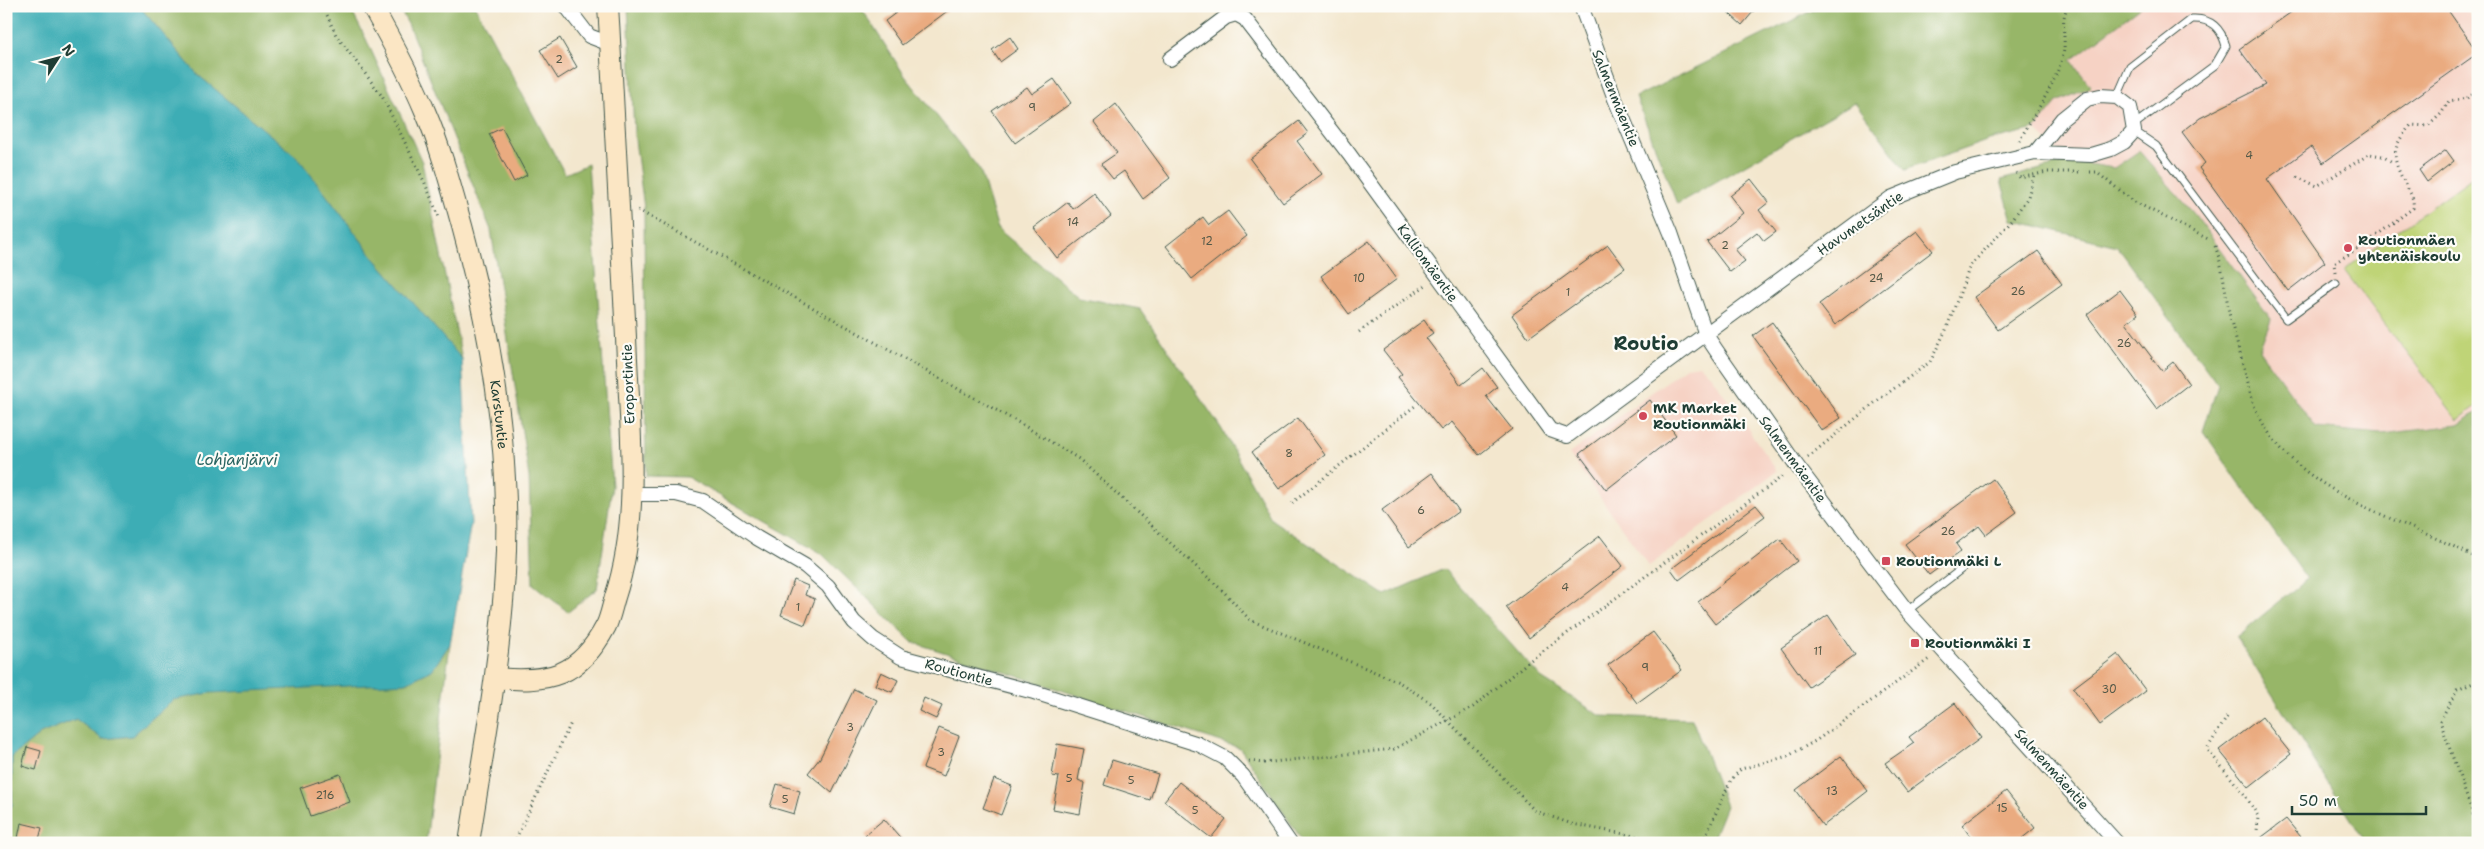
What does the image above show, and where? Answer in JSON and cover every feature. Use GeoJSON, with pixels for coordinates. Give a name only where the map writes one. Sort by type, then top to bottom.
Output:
{"type":"FeatureCollection","features":[{"type":"Feature","properties":{"kind":"main road","name":"Karstuntie"},"geometry":{"type":"LineString","coordinates":[[372,6],[425,111],[448,174],[470,255],[488,342],[501,420],[505,493],[506,570],[495,678],[469,843]]}},
{"type":"Feature","properties":{"kind":"main road","name":"Eroportintie"},"geometry":{"type":"LineString","coordinates":[[495,678],[521,680],[558,676],[574,666],[587,653],[606,626],[624,571],[632,494],[620,200],[608,6]]}},
{"type":"Feature","properties":{"kind":"street"},"geometry":{"type":"LineString","coordinates":[[566,6],[589,36],[610,44]]}},
{"type":"Feature","properties":{"kind":"street","name":"Salmenmäentie"},"geometry":{"type":"LineString","coordinates":[[1581,6],[1615,99],[1672,233],[1706,335],[1797,466],[1907,611],[2118,843]]}},
{"type":"Feature","properties":{"kind":"street","name":"Kalliomäentie"},"geometry":{"type":"LineString","coordinates":[[1170,59],[1226,16],[1236,14],[1245,19],[1349,154],[1550,430],[1567,436],[1706,335]]}},
{"type":"Feature","properties":{"kind":"street"},"geometry":{"type":"LineString","coordinates":[[2035,153],[2051,130],[2077,105],[2087,99],[2100,96],[2117,97],[2130,107],[2134,127]]}},
{"type":"Feature","properties":{"kind":"street","name":"Havumetsäntie"},"geometry":{"type":"LineString","coordinates":[[1706,335],[1892,198],[1956,172],[2035,153],[2091,155],[2111,149],[2124,142],[2134,127]]}},
{"type":"Feature","properties":{"kind":"street","name":"Routiontie"},"geometry":{"type":"LineString","coordinates":[[632,494],[676,494],[703,501],[757,538],[805,566],[828,586],[854,622],[873,640],[901,657],[1034,692],[1198,744],[1225,758],[1243,776],[1290,843]]}},
{"type":"Feature","properties":{"kind":"lane"},"geometry":{"type":"LineString","coordinates":[[2117,97],[2130,67],[2192,19],[2208,20],[2215,25],[2223,35],[2226,46],[2215,65],[2134,127],[2156,146],[2286,319],[2336,283]]}},
{"type":"Feature","properties":{"kind":"lane"},"geometry":{"type":"LineString","coordinates":[[1907,611],[1964,567]]}},
{"type":"Feature","properties":{"kind":"path"},"geometry":{"type":"LineString","coordinates":[[323,6],[336,35],[382,96],[424,181],[442,225]]}},
{"type":"Feature","properties":{"kind":"path"},"geometry":{"type":"LineString","coordinates":[[2068,6],[2062,16],[2063,54],[2048,90],[2007,161],[2020,178],[2047,172],[2096,172],[2135,202],[2213,242],[2220,259],[2230,318],[2257,412],[2278,443],[2305,470],[2336,491],[2372,511],[2478,559]]}},
{"type":"Feature","properties":{"kind":"path"},"geometry":{"type":"LineString","coordinates":[[2394,163],[2398,139],[2411,125],[2428,126],[2441,114],[2449,101],[2467,98],[2478,91]]}},
{"type":"Feature","properties":{"kind":"path"},"geometry":{"type":"LineString","coordinates":[[2297,177],[2317,186],[2370,154],[2382,156],[2394,163],[2414,201],[2413,208],[2361,247],[2334,263],[2336,283]]}},
{"type":"Feature","properties":{"kind":"path"},"geometry":{"type":"LineString","coordinates":[[1806,459],[1877,401],[1930,362],[1946,330],[1970,266],[2012,220],[2028,197],[2034,175]]}},
{"type":"Feature","properties":{"kind":"path"},"geometry":{"type":"LineString","coordinates":[[620,200],[1023,425],[1079,459],[1225,593],[1250,620],[1399,682],[1431,703],[1534,810],[1572,824],[1671,843],[1705,836],[1730,780],[1742,769],[1788,756],[1817,740],[1942,650]]}},
{"type":"Feature","properties":{"kind":"path"},"geometry":{"type":"LineString","coordinates":[[1359,332],[1438,277]]}},
{"type":"Feature","properties":{"kind":"path"},"geometry":{"type":"LineString","coordinates":[[1292,503],[1416,406]]}},
{"type":"Feature","properties":{"kind":"path"},"geometry":{"type":"LineString","coordinates":[[1225,758],[1263,763],[1394,749],[1473,707],[1528,662],[1783,476]]}},
{"type":"Feature","properties":{"kind":"path"},"geometry":{"type":"LineString","coordinates":[[2470,843],[2474,838],[2476,823],[2440,720],[2457,690],[2478,681]]}},
{"type":"Feature","properties":{"kind":"path"},"geometry":{"type":"LineString","coordinates":[[2227,717],[2207,749],[2245,795],[2254,809],[2258,816],[2257,832]]}},
{"type":"Feature","properties":{"kind":"path"},"geometry":{"type":"LineString","coordinates":[[514,843],[571,723]]}},
{"type":"Feature","properties":{"kind":"shaded area","name":"Routionmäen yhtenäiskoulu"},"geometry":{"type":"Polygon","coordinates":[[[2142,6],[2464,6],[2478,26],[2478,412],[2458,425],[2381,434],[2316,428],[2259,350],[2138,152],[2114,168],[2069,161],[2035,129],[2057,102],[2090,87],[2070,60],[2142,6]]]}},
{"type":"Feature","properties":{"kind":"shaded area"},"geometry":{"type":"Polygon","coordinates":[[[1700,365],[1712,377],[1777,471],[1649,566],[1569,454],[1686,367],[1700,365]]]}},
{"type":"Feature","properties":{"kind":"green space"},"geometry":{"type":"Polygon","coordinates":[[[139,6],[349,6],[422,162],[462,359],[375,259],[298,158],[198,75],[139,6]]]}},
{"type":"Feature","properties":{"kind":"green space"},"geometry":{"type":"Polygon","coordinates":[[[398,6],[475,6],[565,174],[588,164],[612,486],[597,589],[568,612],[533,584],[529,477],[491,230],[408,24],[398,6]]]}},
{"type":"Feature","properties":{"kind":"green space"},"geometry":{"type":"Polygon","coordinates":[[[628,6],[860,6],[905,76],[980,170],[998,229],[1079,297],[1140,309],[1221,428],[1272,520],[1385,595],[1444,569],[1541,678],[1601,716],[1692,719],[1726,806],[1711,843],[1304,843],[1240,748],[912,642],[822,554],[687,477],[646,476],[644,208],[634,132],[628,6]]]}},
{"type":"Feature","properties":{"kind":"green space"},"geometry":{"type":"Polygon","coordinates":[[[1822,6],[2142,6],[2071,60],[2091,87],[2057,102],[2035,129],[1989,140],[1905,170],[1855,102],[1677,204],[1636,97],[1822,6]]]}},
{"type":"Feature","properties":{"kind":"green space"},"geometry":{"type":"Polygon","coordinates":[[[2139,151],[2195,215],[2271,319],[2259,350],[2316,428],[2381,434],[2458,425],[2478,412],[2478,843],[2366,843],[2236,637],[2307,579],[2203,431],[2218,385],[2117,246],[2012,220],[2001,180],[2069,161],[2114,168],[2139,151]]]}},
{"type":"Feature","properties":{"kind":"green space"},"geometry":{"type":"Polygon","coordinates":[[[2478,173],[2478,405],[2458,420],[2344,270],[2478,173]]]}},
{"type":"Feature","properties":{"kind":"green space"},"geometry":{"type":"Polygon","coordinates":[[[450,644],[426,843],[6,843],[6,815],[12,805],[12,757],[40,734],[76,719],[102,739],[132,736],[173,700],[210,692],[406,683],[432,670],[450,644]]]}},
{"type":"Feature","properties":{"kind":"water","name":"Lohjanjärvi"},"geometry":{"type":"Polygon","coordinates":[[[6,6],[139,6],[198,75],[298,158],[375,259],[462,359],[471,523],[450,644],[432,670],[406,683],[210,693],[173,700],[132,736],[102,739],[76,719],[40,734],[12,757],[12,805],[6,815],[6,6]]]}},
{"type":"Feature","properties":{"kind":"building"},"geometry":{"type":"Polygon","coordinates":[[[905,6],[954,6],[902,45],[885,21],[905,6]]]}},
{"type":"Feature","properties":{"kind":"building"},"geometry":{"type":"Polygon","coordinates":[[[1721,6],[1758,6],[1742,25],[1721,6]]]}},
{"type":"Feature","properties":{"kind":"building"},"geometry":{"type":"Polygon","coordinates":[[[2300,6],[2445,6],[2478,53],[2323,163],[2311,147],[2267,179],[2325,262],[2288,291],[2199,168],[2205,163],[2182,132],[2200,118],[2266,85],[2239,49],[2300,6]]]}},
{"type":"Feature","properties":{"kind":"building"},"geometry":{"type":"Polygon","coordinates":[[[1010,37],[1018,49],[1000,62],[992,50],[1010,37]]]}},
{"type":"Feature","properties":{"kind":"building"},"geometry":{"type":"Polygon","coordinates":[[[560,38],[577,67],[558,79],[540,50],[560,38]]]}},
{"type":"Feature","properties":{"kind":"building"},"geometry":{"type":"Polygon","coordinates":[[[1054,79],[1071,103],[1015,143],[992,111],[1027,87],[1032,94],[1054,79]]]}},
{"type":"Feature","properties":{"kind":"building"},"geometry":{"type":"Polygon","coordinates":[[[1116,104],[1170,178],[1143,199],[1124,171],[1113,179],[1101,164],[1117,153],[1094,122],[1116,104]]]}},
{"type":"Feature","properties":{"kind":"building"},"geometry":{"type":"Polygon","coordinates":[[[1299,121],[1308,133],[1297,141],[1322,174],[1283,203],[1250,159],[1299,121]]]}},
{"type":"Feature","properties":{"kind":"building"},"geometry":{"type":"Polygon","coordinates":[[[502,128],[527,175],[514,182],[489,134],[502,128]]]}},
{"type":"Feature","properties":{"kind":"building"},"geometry":{"type":"Polygon","coordinates":[[[2446,150],[2454,161],[2427,182],[2419,170],[2446,150]]]}},
{"type":"Feature","properties":{"kind":"building"},"geometry":{"type":"Polygon","coordinates":[[[1751,179],[1769,202],[1759,210],[1776,232],[1764,241],[1757,232],[1735,249],[1745,261],[1730,272],[1707,242],[1743,213],[1730,196],[1751,179]]]}},
{"type":"Feature","properties":{"kind":"building"},"geometry":{"type":"Polygon","coordinates":[[[1094,193],[1111,216],[1057,258],[1034,228],[1068,202],[1073,209],[1094,193]]]}},
{"type":"Feature","properties":{"kind":"building"},"geometry":{"type":"Polygon","coordinates":[[[1228,211],[1247,236],[1192,279],[1166,246],[1203,217],[1209,225],[1228,211]]]}},
{"type":"Feature","properties":{"kind":"building"},"geometry":{"type":"Polygon","coordinates":[[[1917,231],[1933,251],[1835,325],[1819,304],[1917,231]]]}},
{"type":"Feature","properties":{"kind":"building"},"geometry":{"type":"Polygon","coordinates":[[[1369,241],[1397,279],[1349,314],[1321,276],[1369,241]]]}},
{"type":"Feature","properties":{"kind":"building"},"geometry":{"type":"Polygon","coordinates":[[[1608,245],[1625,268],[1528,338],[1512,315],[1608,245]]]}},
{"type":"Feature","properties":{"kind":"building"},"geometry":{"type":"Polygon","coordinates":[[[2038,251],[2062,284],[1998,330],[1974,297],[2038,251]]]}},
{"type":"Feature","properties":{"kind":"building"},"geometry":{"type":"Polygon","coordinates":[[[2120,290],[2138,314],[2126,323],[2162,371],[2173,362],[2189,384],[2157,409],[2087,315],[2120,290]]]}},
{"type":"Feature","properties":{"kind":"building"},"geometry":{"type":"Polygon","coordinates":[[[1424,320],[1433,333],[1426,338],[1461,385],[1483,368],[1497,387],[1486,396],[1512,429],[1479,455],[1452,422],[1441,430],[1398,377],[1402,374],[1383,350],[1424,320]]]}},
{"type":"Feature","properties":{"kind":"building"},"geometry":{"type":"Polygon","coordinates":[[[1772,322],[1841,418],[1822,431],[1753,336],[1772,322]]]}},
{"type":"Feature","properties":{"kind":"building"},"geometry":{"type":"Polygon","coordinates":[[[1650,400],[1676,435],[1606,490],[1579,454],[1650,400]]]}},
{"type":"Feature","properties":{"kind":"building"},"geometry":{"type":"Polygon","coordinates":[[[1298,418],[1325,455],[1279,489],[1252,452],[1298,418]]]}},
{"type":"Feature","properties":{"kind":"building"},"geometry":{"type":"Polygon","coordinates":[[[1432,473],[1459,511],[1409,547],[1382,510],[1432,473]]]}},
{"type":"Feature","properties":{"kind":"building"},"geometry":{"type":"Polygon","coordinates":[[[1993,479],[2017,512],[1986,535],[1979,526],[1956,544],[1961,551],[1929,575],[1905,544],[1993,479]]]}},
{"type":"Feature","properties":{"kind":"building"},"geometry":{"type":"Polygon","coordinates":[[[1756,505],[1765,516],[1679,580],[1671,569],[1756,505]]]}},
{"type":"Feature","properties":{"kind":"building"},"geometry":{"type":"Polygon","coordinates":[[[1600,536],[1623,566],[1529,638],[1506,607],[1600,536]]]}},
{"type":"Feature","properties":{"kind":"building"},"geometry":{"type":"Polygon","coordinates":[[[1780,539],[1797,561],[1715,624],[1698,602],[1780,539]]]}},
{"type":"Feature","properties":{"kind":"building"},"geometry":{"type":"Polygon","coordinates":[[[794,580],[808,586],[805,595],[815,599],[805,625],[781,615],[794,580]]]}},
{"type":"Feature","properties":{"kind":"building"},"geometry":{"type":"Polygon","coordinates":[[[1828,615],[1855,655],[1809,687],[1781,648],[1828,615]]]}},
{"type":"Feature","properties":{"kind":"building"},"geometry":{"type":"Polygon","coordinates":[[[1653,632],[1682,670],[1637,703],[1608,665],[1653,632]]]}},
{"type":"Feature","properties":{"kind":"building"},"geometry":{"type":"Polygon","coordinates":[[[2118,654],[2146,691],[2100,725],[2073,688],[2118,654]]]}},
{"type":"Feature","properties":{"kind":"building"},"geometry":{"type":"Polygon","coordinates":[[[881,672],[898,680],[892,692],[875,685],[881,672]]]}},
{"type":"Feature","properties":{"kind":"building"},"geometry":{"type":"Polygon","coordinates":[[[854,689],[877,700],[832,793],[808,773],[820,758],[854,689]]]}},
{"type":"Feature","properties":{"kind":"building"},"geometry":{"type":"Polygon","coordinates":[[[924,698],[942,706],[936,719],[919,711],[924,698]]]}},
{"type":"Feature","properties":{"kind":"building"},"geometry":{"type":"Polygon","coordinates":[[[1955,703],[1981,738],[1907,792],[1885,763],[1914,743],[1909,737],[1955,703]]]}},
{"type":"Feature","properties":{"kind":"building"},"geometry":{"type":"Polygon","coordinates":[[[2262,717],[2291,754],[2249,787],[2219,750],[2262,717]]]}},
{"type":"Feature","properties":{"kind":"building"},"geometry":{"type":"Polygon","coordinates":[[[939,728],[959,736],[944,776],[923,768],[939,728]]]}},
{"type":"Feature","properties":{"kind":"building"},"geometry":{"type":"Polygon","coordinates":[[[1057,744],[1084,749],[1078,780],[1085,783],[1080,814],[1053,809],[1059,777],[1052,776],[1057,744]]]}},
{"type":"Feature","properties":{"kind":"building"},"geometry":{"type":"Polygon","coordinates":[[[27,747],[41,751],[36,770],[22,766],[27,747]]]}},
{"type":"Feature","properties":{"kind":"building"},"geometry":{"type":"Polygon","coordinates":[[[1841,756],[1868,791],[1823,826],[1796,790],[1841,756]]]}},
{"type":"Feature","properties":{"kind":"building"},"geometry":{"type":"Polygon","coordinates":[[[1112,760],[1158,774],[1150,800],[1104,785],[1112,760]]]}},
{"type":"Feature","properties":{"kind":"building"},"geometry":{"type":"Polygon","coordinates":[[[340,774],[350,802],[310,816],[300,788],[340,774]]]}},
{"type":"Feature","properties":{"kind":"building"},"geometry":{"type":"Polygon","coordinates":[[[994,779],[1012,786],[1001,815],[983,808],[994,779]]]}},
{"type":"Feature","properties":{"kind":"building"},"geometry":{"type":"Polygon","coordinates":[[[1179,782],[1226,819],[1211,838],[1164,801],[1179,782]]]}},
{"type":"Feature","properties":{"kind":"building"},"geometry":{"type":"Polygon","coordinates":[[[777,784],[800,791],[794,814],[770,807],[777,784]]]}},
{"type":"Feature","properties":{"kind":"building"},"geometry":{"type":"Polygon","coordinates":[[[2006,791],[2035,828],[2016,843],[1975,843],[1962,825],[2006,791]]]}},
{"type":"Feature","properties":{"kind":"building"},"geometry":{"type":"Polygon","coordinates":[[[884,819],[905,843],[871,843],[865,835],[884,819]]]}},
{"type":"Feature","properties":{"kind":"building"},"geometry":{"type":"Polygon","coordinates":[[[2286,819],[2306,843],[2254,843],[2286,819]]]}},
{"type":"Feature","properties":{"kind":"building"},"geometry":{"type":"Polygon","coordinates":[[[21,823],[42,828],[38,843],[18,838],[21,823]]]}},
{"type":"Feature","properties":{"kind":"place","name":"Routionmäen yhtenäiskoulu"},"geometry":{"type":"Point","coordinates":[2348,248]}},
{"type":"Feature","properties":{"kind":"place","name":"MK Market Routionmäki"},"geometry":{"type":"Point","coordinates":[1643,416]}},
{"type":"Feature","properties":{"kind":"place","name":"Routionmäki L"},"geometry":{"type":"Point","coordinates":[1886,561]}},
{"type":"Feature","properties":{"kind":"place","name":"Routionmäki I"},"geometry":{"type":"Point","coordinates":[1915,643]}},
{"type":"Feature","properties":{"kind":"district","name":"Routio"},"geometry":{"type":"Point","coordinates":[1646,343]}}]}
